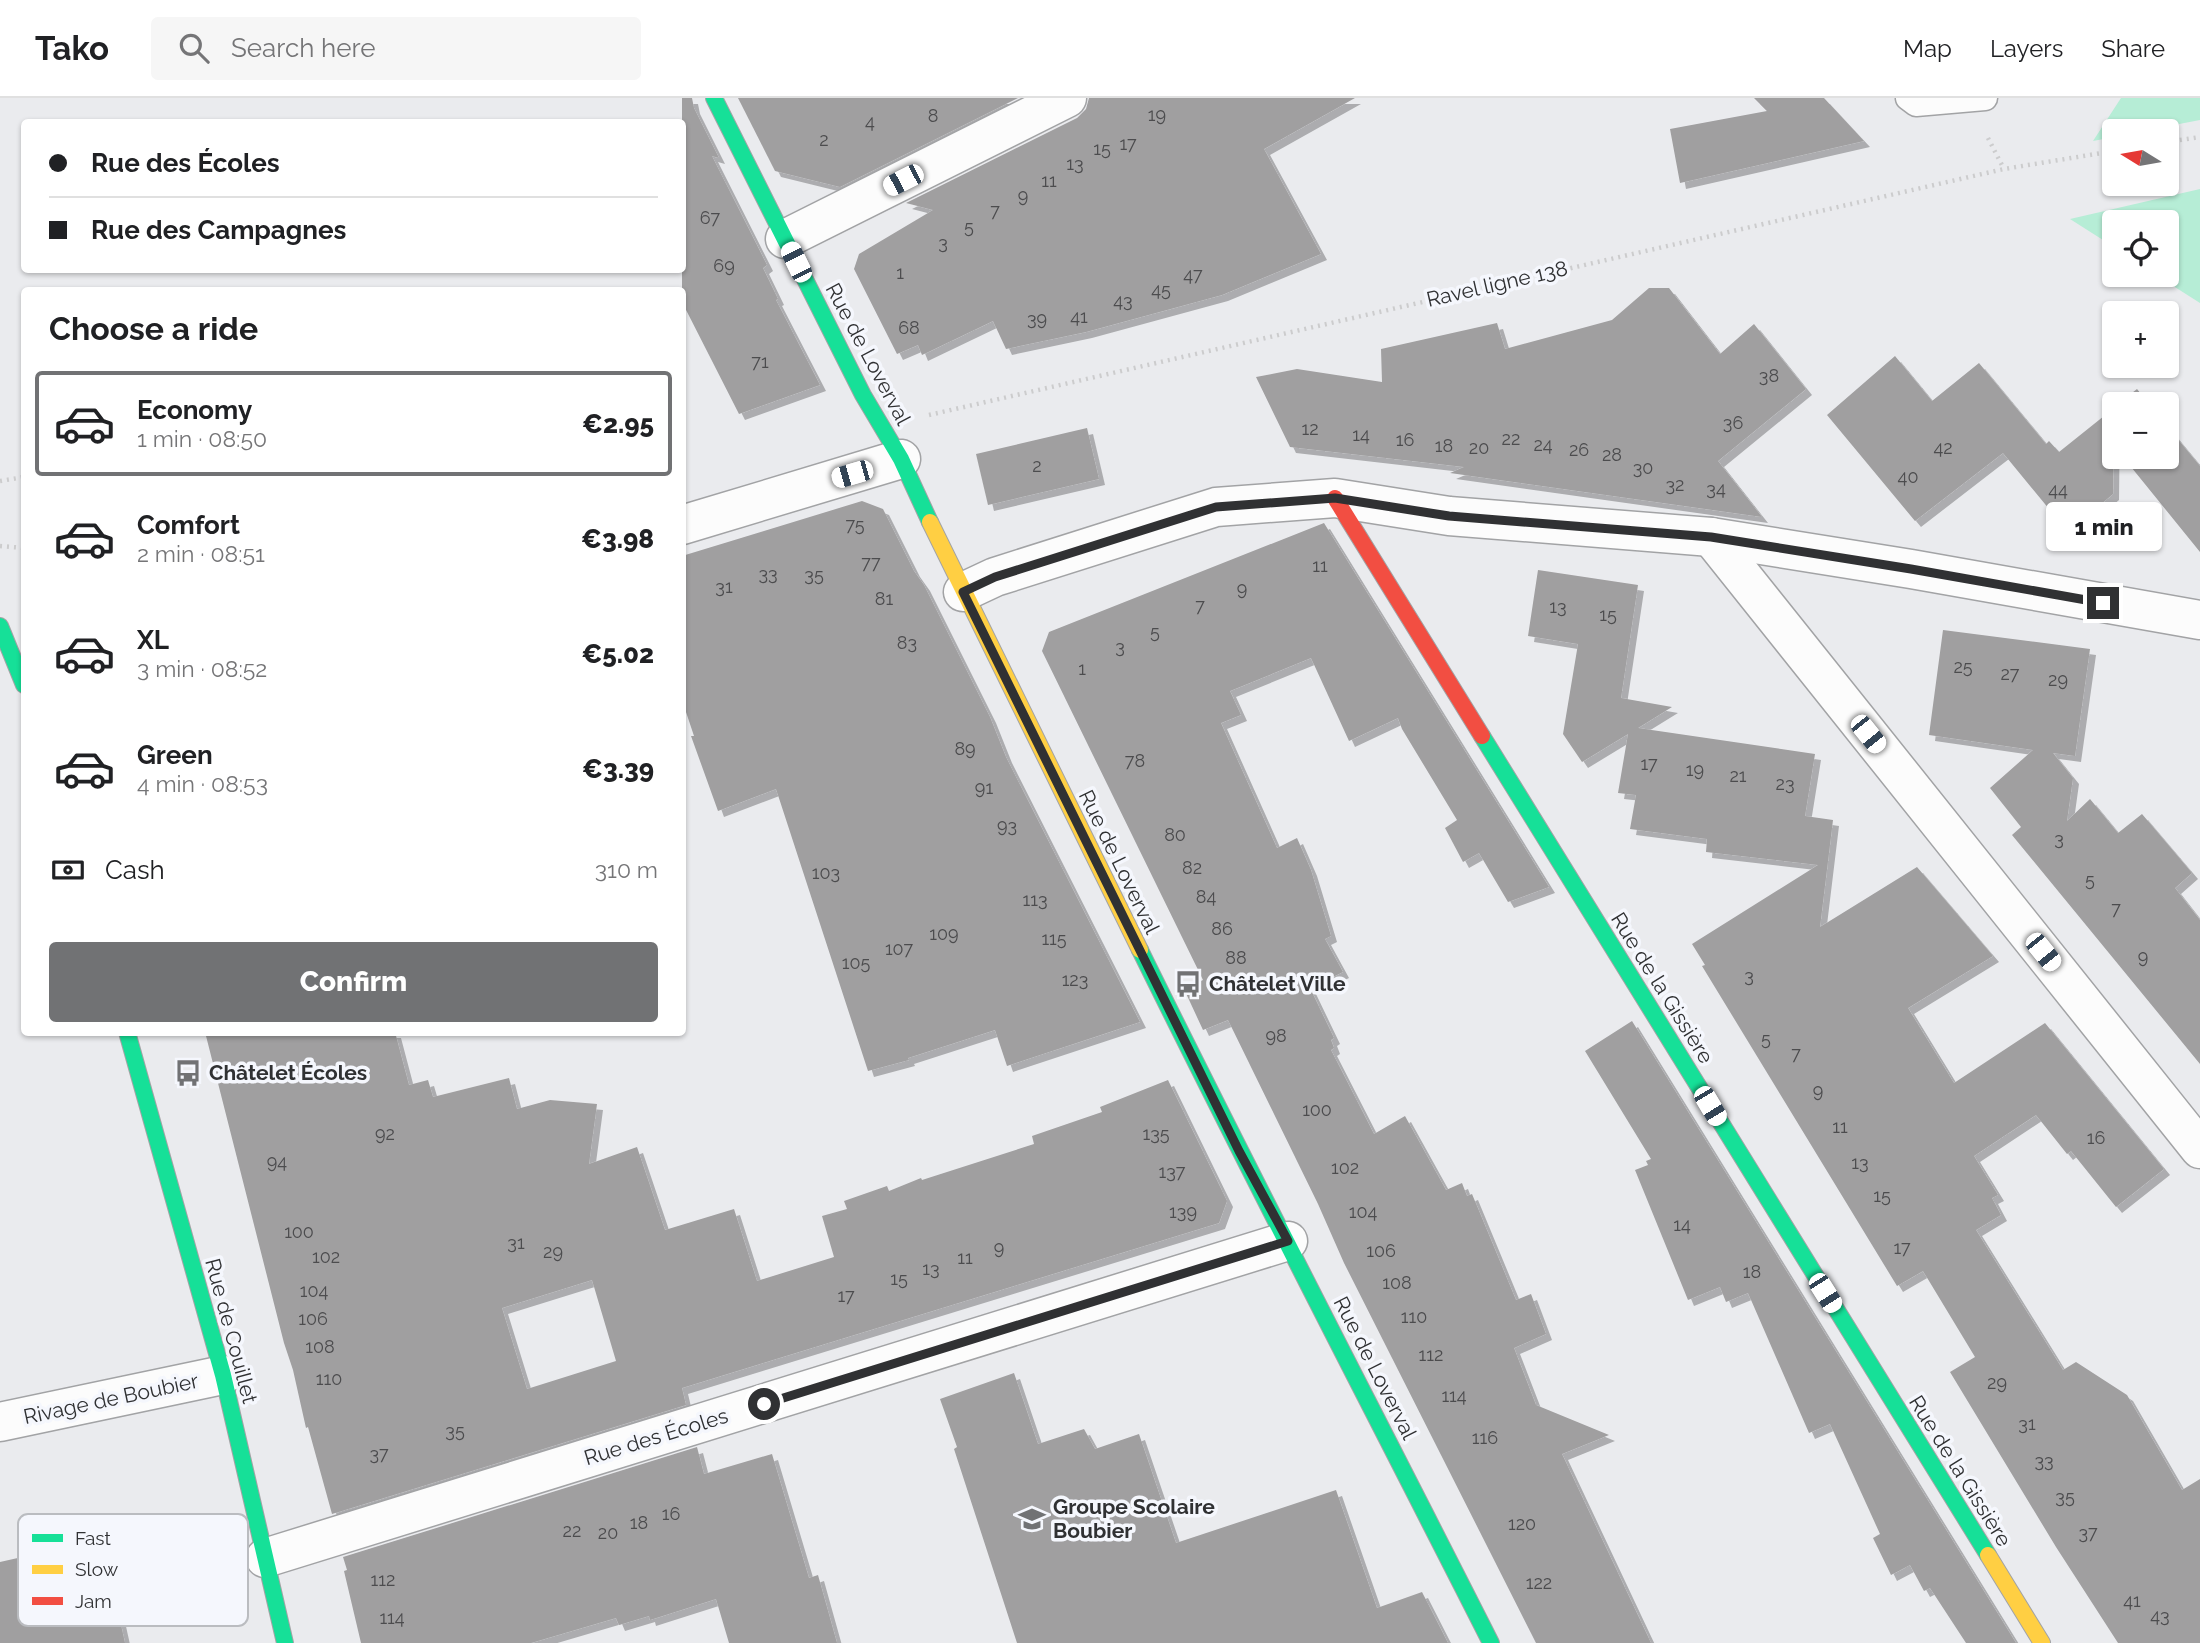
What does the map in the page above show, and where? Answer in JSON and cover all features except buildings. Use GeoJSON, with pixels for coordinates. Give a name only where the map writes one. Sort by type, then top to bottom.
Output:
{"type":"FeatureCollection","features":[{"type":"Feature","properties":{"kind":"street","name":"Rue de Loverval"},"geometry":{"type":"LineString","coordinates":[[714,98],[863,395],[901,459],[963,592],[1233,1139],[1288,1241],[1491,1643]]}},
{"type":"Feature","properties":{"kind":"street"},"geometry":{"type":"LineString","coordinates":[[785,239],[1067,98]]}},
{"type":"Feature","properties":{"kind":"street"},"geometry":{"type":"LineString","coordinates":[[686,524],[901,459]]}},
{"type":"Feature","properties":{"kind":"street"},"geometry":{"type":"LineString","coordinates":[[963,592],[995,577],[1216,507],[1335,498],[1449,516],[1711,537],[2200,620]]}},
{"type":"Feature","properties":{"kind":"street","name":"Rue de la Gissière"},"geometry":{"type":"LineString","coordinates":[[1335,498],[2042,1643]]}},
{"type":"Feature","properties":{"kind":"street"},"geometry":{"type":"LineString","coordinates":[[1711,537],[2200,1149]]}},
{"type":"Feature","properties":{"kind":"street"},"geometry":{"type":"LineString","coordinates":[[0,626],[21,678]]}},
{"type":"Feature","properties":{"kind":"street","name":"Rue de Couillet"},"geometry":{"type":"LineString","coordinates":[[128,1036],[223,1375],[285,1643]]}},
{"type":"Feature","properties":{"kind":"street","name":"Rue des Écoles"},"geometry":{"type":"LineString","coordinates":[[265,1558],[1288,1241]]}},
{"type":"Feature","properties":{"kind":"street","name":"Rivage de Boubier"},"geometry":{"type":"LineString","coordinates":[[0,1422],[223,1375]]}},
{"type":"Feature","properties":{"kind":"lane"},"geometry":{"type":"LineString","coordinates":[[1908,98],[1916,104],[1984,98]]}},
{"type":"Feature","properties":{"kind":"path"},"geometry":{"type":"LineString","coordinates":[[2179,140],[2200,137]]}},
{"type":"Feature","properties":{"kind":"path","name":"Ravel ligne 138"},"geometry":{"type":"LineString","coordinates":[[881,426],[2004,169],[2102,153]]}},
{"type":"Feature","properties":{"kind":"path"},"geometry":{"type":"LineString","coordinates":[[0,481],[21,478]]}},
{"type":"Feature","properties":{"kind":"path"},"geometry":{"type":"LineString","coordinates":[[0,546],[21,548]]}},
{"type":"Feature","properties":{"kind":"green space"},"geometry":{"type":"Polygon","coordinates":[[[2121,98],[2200,98],[2200,120],[2179,124],[2179,119],[2107,119],[2121,98]]]}},
{"type":"Feature","properties":{"kind":"green space"},"geometry":{"type":"Polygon","coordinates":[[[2102,127],[2102,139],[2093,141],[2102,127]]]}},
{"type":"Feature","properties":{"kind":"green space"},"geometry":{"type":"Polygon","coordinates":[[[2200,189],[2200,303],[2175,287],[2179,287],[2179,210],[2109,210],[2200,189]]]}},
{"type":"Feature","properties":{"kind":"green space"},"geometry":{"type":"Polygon","coordinates":[[[2102,212],[2102,239],[2070,219],[2102,212]]]}},
{"type":"Feature","properties":{"kind":"traffic: fast"},"geometry":{"type":"LineString","coordinates":[[714,98],[863,395],[901,459],[930,522]]}},
{"type":"Feature","properties":{"kind":"traffic: fast"},"geometry":{"type":"LineString","coordinates":[[0,626],[21,678]]}},
{"type":"Feature","properties":{"kind":"traffic: fast"},"geometry":{"type":"LineString","coordinates":[[1482,736],[1988,1555]]}},
{"type":"Feature","properties":{"kind":"traffic: fast"},"geometry":{"type":"LineString","coordinates":[[1140,950],[1491,1643]]}},
{"type":"Feature","properties":{"kind":"traffic: fast"},"geometry":{"type":"LineString","coordinates":[[128,1036],[223,1375],[285,1643]]}},
{"type":"Feature","properties":{"kind":"traffic: slow"},"geometry":{"type":"LineString","coordinates":[[930,522],[1140,950]]}},
{"type":"Feature","properties":{"kind":"traffic: slow"},"geometry":{"type":"LineString","coordinates":[[1988,1555],[2042,1643]]}},
{"type":"Feature","properties":{"kind":"traffic: jam"},"geometry":{"type":"LineString","coordinates":[[1335,498],[1482,736]]}},
{"type":"Feature","properties":{"kind":"place","name":"Châtelet Ville"},"geometry":{"type":"Point","coordinates":[1188,984]}},
{"type":"Feature","properties":{"kind":"place","name":"Châtelet Écoles"},"geometry":{"type":"Point","coordinates":[188,1073]}},
{"type":"Feature","properties":{"kind":"place","name":"Groupe Scolaire Boubier"},"geometry":{"type":"Point","coordinates":[1032,1519]}},
{"type":"Feature","properties":{"kind":"route"},"geometry":{"type":"LineString","coordinates":[[764,1404],[1288,1241],[1239,1151],[963,592],[995,577],[1216,507],[1335,498],[1449,516],[1711,537],[2103,603]]}}]}
